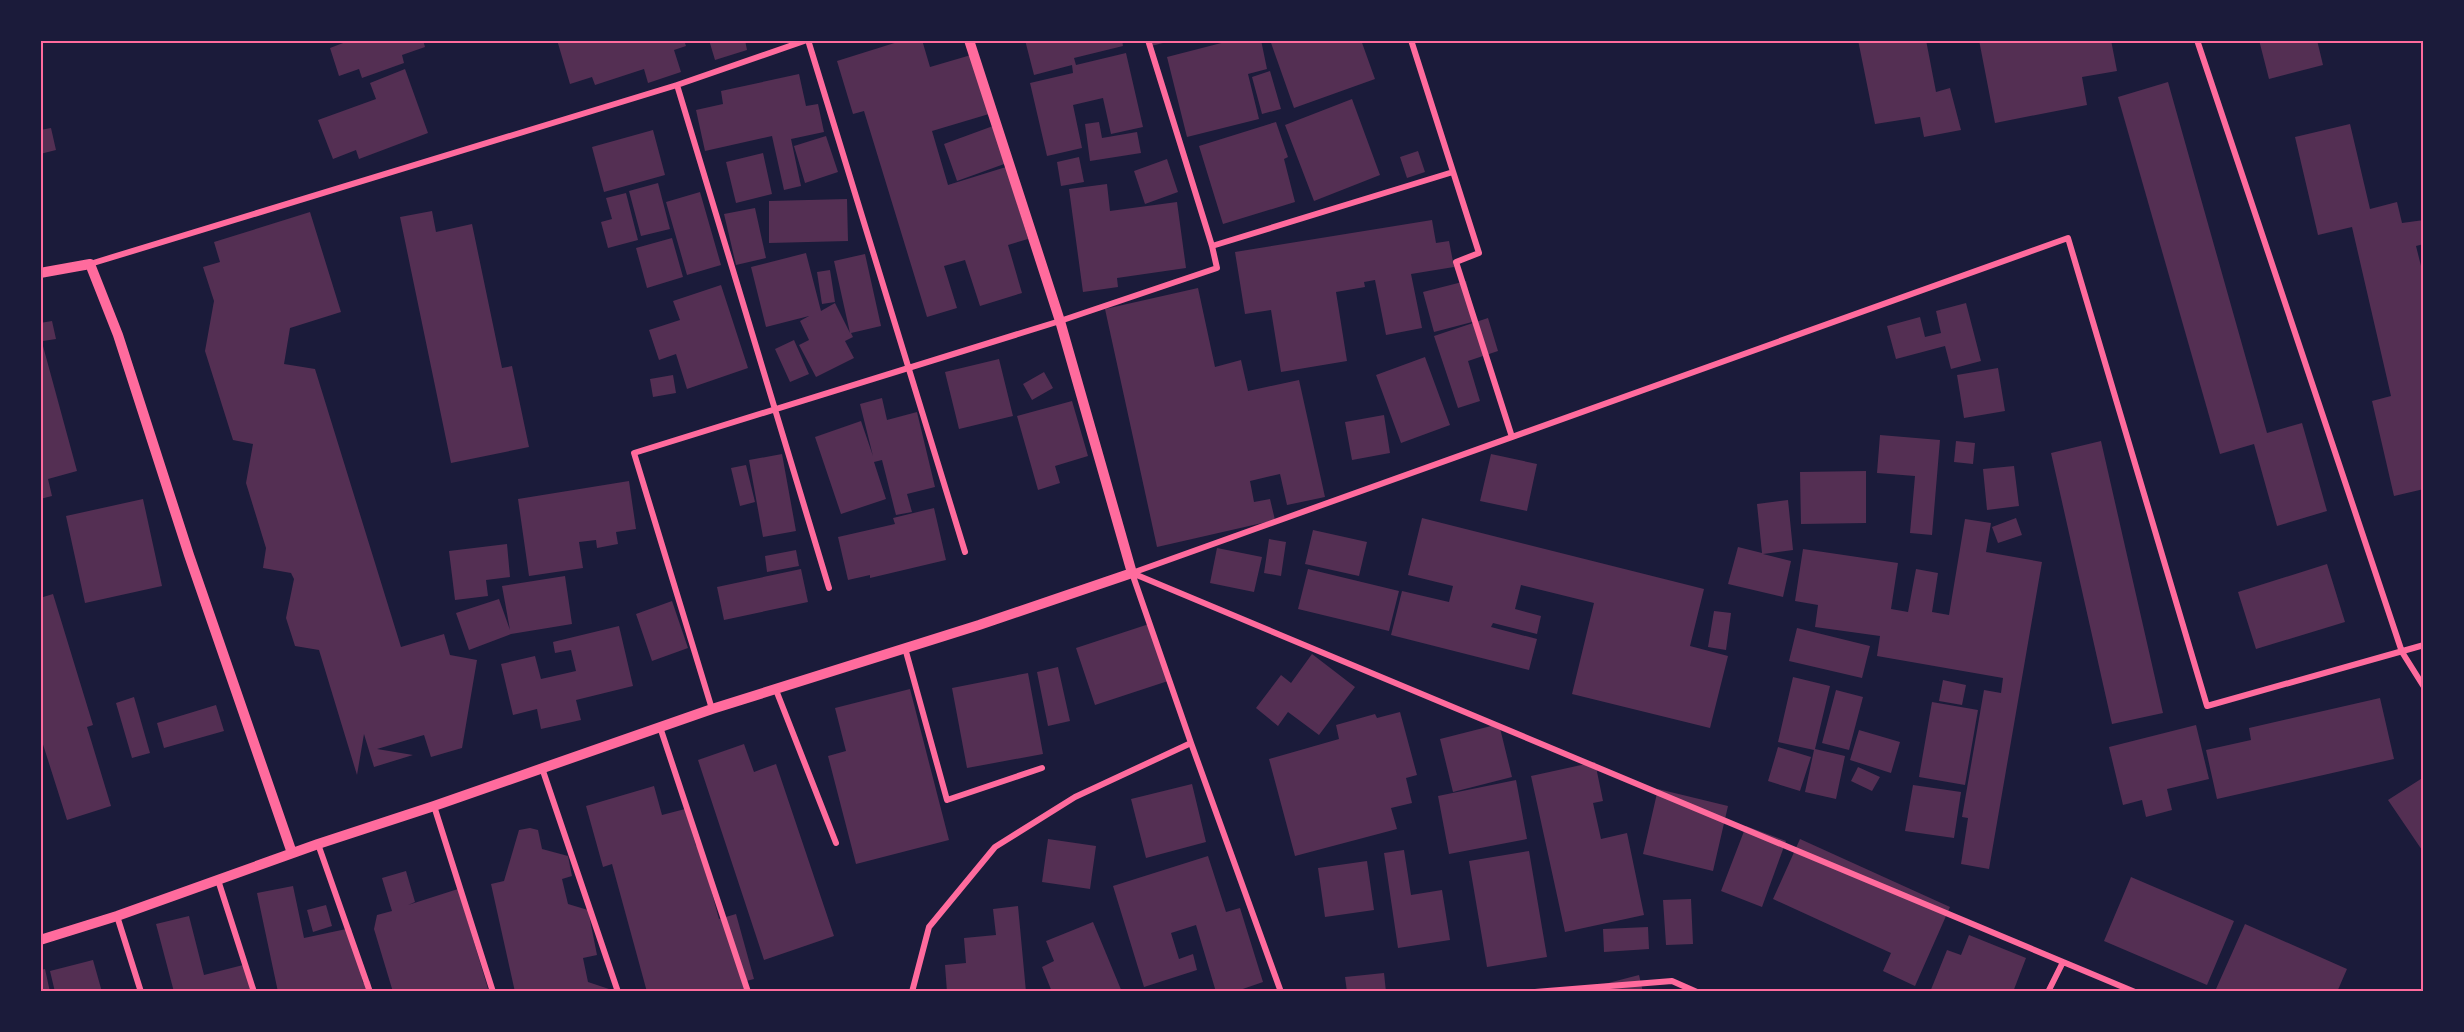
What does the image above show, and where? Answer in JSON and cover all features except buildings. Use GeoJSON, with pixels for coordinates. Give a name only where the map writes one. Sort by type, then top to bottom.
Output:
{"type":"FeatureCollection","features":[{"type":"Feature","properties":{"kind":"street"},"geometry":{"type":"LineString","coordinates":[[40,273],[90,264],[677,85],[808,40],[965,552]]}},
{"type":"Feature","properties":{"kind":"street"},"geometry":{"type":"LineString","coordinates":[[969,40],[1060,321],[1132,573],[1281,992]]}},
{"type":"Feature","properties":{"kind":"street"},"geometry":{"type":"LineString","coordinates":[[712,709],[634,453],[908,366],[1060,321],[1217,268],[1148,40]]}},
{"type":"Feature","properties":{"kind":"street"},"geometry":{"type":"LineString","coordinates":[[1411,40],[1479,253],[1456,262],[1512,437]]}},
{"type":"Feature","properties":{"kind":"street"},"geometry":{"type":"LineString","coordinates":[[2197,40],[2402,652],[2424,687]]}},
{"type":"Feature","properties":{"kind":"street"},"geometry":{"type":"LineString","coordinates":[[677,85],[828,588]]}},
{"type":"Feature","properties":{"kind":"street"},"geometry":{"type":"LineString","coordinates":[[1212,246],[1453,172]]}},
{"type":"Feature","properties":{"kind":"street"},"geometry":{"type":"LineString","coordinates":[[40,940],[117,916],[292,853],[434,807],[712,709],[1132,573],[2068,238],[2207,706],[2424,645]]}},
{"type":"Feature","properties":{"kind":"street"},"geometry":{"type":"LineString","coordinates":[[90,264],[118,335],[189,555],[292,853]]}},
{"type":"Feature","properties":{"kind":"street"},"geometry":{"type":"LineString","coordinates":[[1132,573],[2135,992]]}},
{"type":"Feature","properties":{"kind":"street"},"geometry":{"type":"LineString","coordinates":[[905,648],[947,800],[1042,768]]}},
{"type":"Feature","properties":{"kind":"street"},"geometry":{"type":"LineString","coordinates":[[776,690],[836,843]]}},
{"type":"Feature","properties":{"kind":"street"},"geometry":{"type":"LineString","coordinates":[[660,727],[748,992]]}},
{"type":"Feature","properties":{"kind":"street"},"geometry":{"type":"LineString","coordinates":[[912,992],[929,927],[995,847],[1075,797],[1191,743]]}},
{"type":"Feature","properties":{"kind":"street"},"geometry":{"type":"LineString","coordinates":[[542,768],[618,992]]}},
{"type":"Feature","properties":{"kind":"street"},"geometry":{"type":"LineString","coordinates":[[434,807],[493,992]]}},
{"type":"Feature","properties":{"kind":"street"},"geometry":{"type":"LineString","coordinates":[[318,844],[370,992]]}},
{"type":"Feature","properties":{"kind":"street"},"geometry":{"type":"LineString","coordinates":[[218,880],[254,992]]}},
{"type":"Feature","properties":{"kind":"street"},"geometry":{"type":"LineString","coordinates":[[117,916],[141,992]]}},
{"type":"Feature","properties":{"kind":"street"},"geometry":{"type":"LineString","coordinates":[[2048,992],[2064,962]]}},
{"type":"Feature","properties":{"kind":"street"},"geometry":{"type":"LineString","coordinates":[[1535,992],[1672,981],[1697,992]]}}]}
